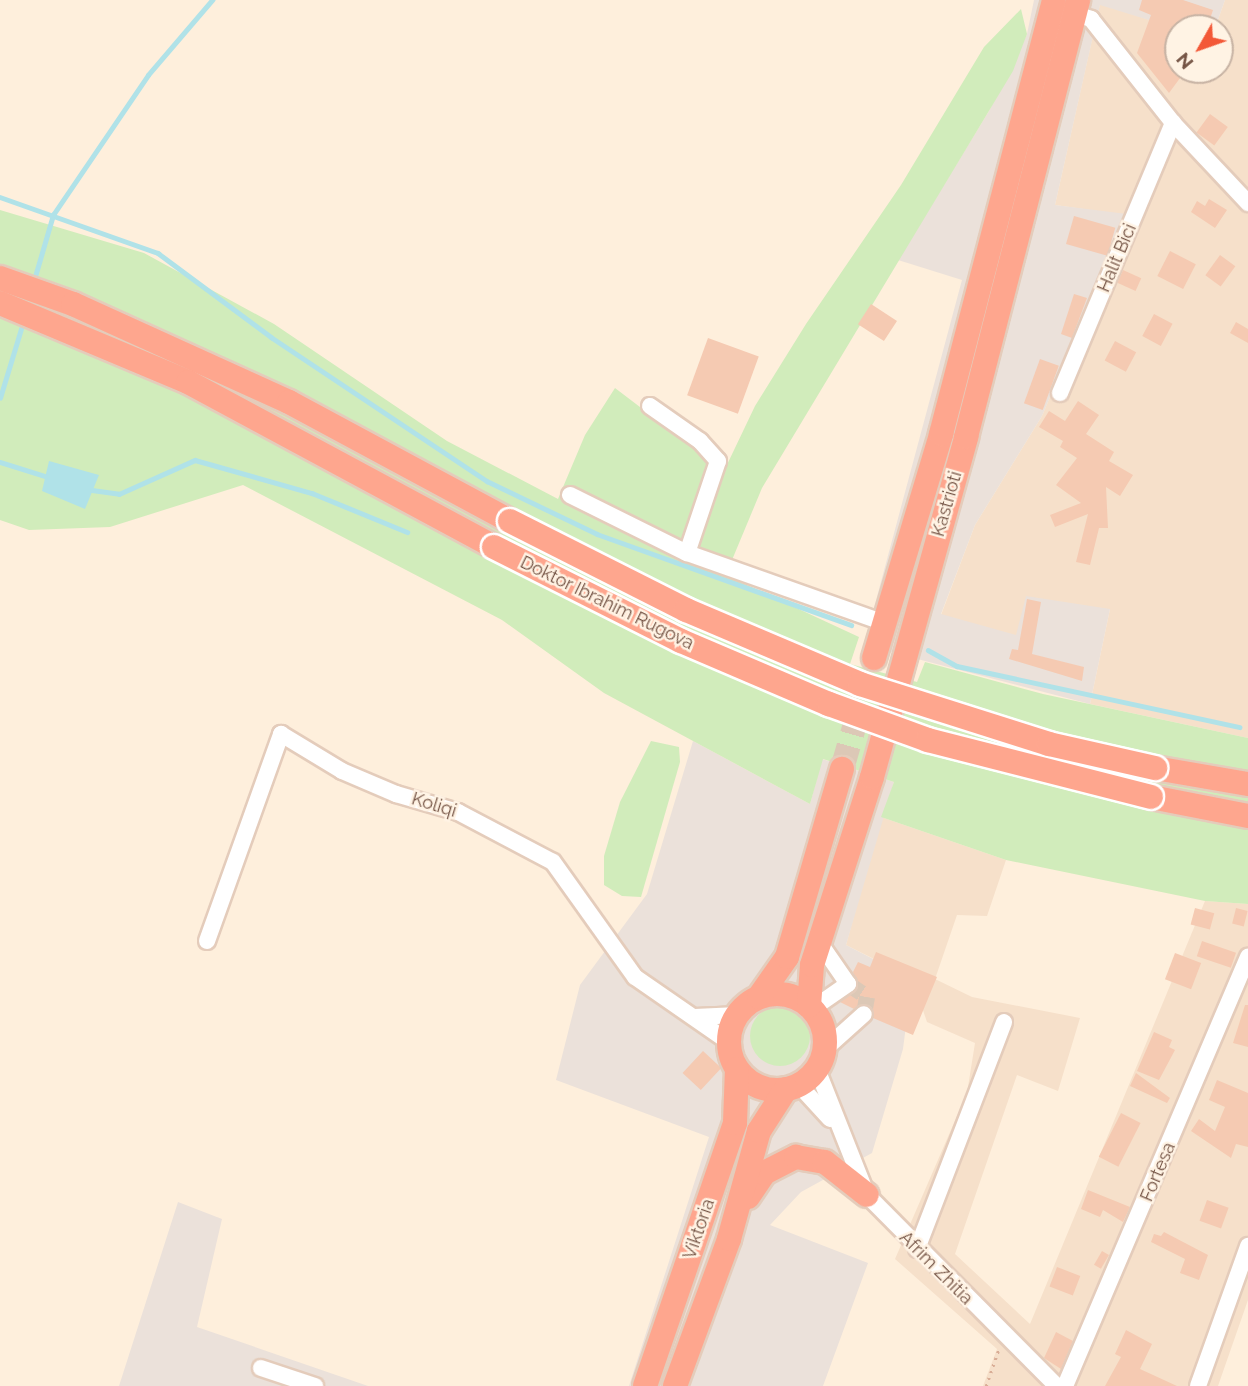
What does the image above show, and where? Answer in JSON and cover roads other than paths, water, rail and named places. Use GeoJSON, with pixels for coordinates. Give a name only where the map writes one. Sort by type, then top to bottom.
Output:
{"type":"FeatureCollection","features":[{"type":"Feature","properties":{"kind":"highway","name":"Kastrioti"},"geometry":{"type":"LineString","coordinates":[[874,659],[941,434],[1054,0]]}},
{"type":"Feature","properties":{"kind":"highway","name":"Kastrioti"},"geometry":{"type":"LineString","coordinates":[[811,1007],[810,976],[872,777],[966,437],[1076,7]]}},
{"type":"Feature","properties":{"kind":"highway","name":"Doktor Ibrahim Rugova"},"geometry":{"type":"LineString","coordinates":[[0,278],[84,309],[289,402],[510,521],[686,610],[860,684],[1049,744],[1155,768],[1248,785]]}},
{"type":"Feature","properties":{"kind":"highway","name":"Doktor Ibrahim Rugova"},"geometry":{"type":"LineString","coordinates":[[0,303],[188,382],[494,547],[681,641],[829,704],[928,740],[1151,797],[1248,816]]}},
{"type":"Feature","properties":{"kind":"highway"},"geometry":{"type":"LineString","coordinates":[[760,997],[786,995],[811,1007],[823,1027],[821,1059],[792,1087],[759,1086],[737,1069],[729,1042],[738,1015],[760,997],[787,957],[842,769]]}},
{"type":"Feature","properties":{"kind":"highway","name":"Viktoria"},"geometry":{"type":"LineString","coordinates":[[645,1386],[735,1123],[737,1069]]}},
{"type":"Feature","properties":{"kind":"highway","name":"Viktoria"},"geometry":{"type":"LineString","coordinates":[[675,1386],[729,1239],[759,1131],[792,1087]]}},
{"type":"Feature","properties":{"kind":"highway"},"geometry":{"type":"LineString","coordinates":[[729,1239],[764,1173],[796,1157],[825,1162],[867,1195]]}},
{"type":"Feature","properties":{"kind":"street"},"geometry":{"type":"LineString","coordinates":[[1076,7],[1091,19],[1173,123],[1248,203]]}},
{"type":"Feature","properties":{"kind":"street","name":"Halit Bici"},"geometry":{"type":"LineString","coordinates":[[1060,393],[1173,123]]}},
{"type":"Feature","properties":{"kind":"street"},"geometry":{"type":"LineString","coordinates":[[650,406],[701,441],[718,461],[687,553]]}},
{"type":"Feature","properties":{"kind":"street"},"geometry":{"type":"LineString","coordinates":[[570,495],[687,553],[885,623]]}},
{"type":"Feature","properties":{"kind":"street","name":"Koliqi"},"geometry":{"type":"LineString","coordinates":[[207,940],[281,734],[342,771],[396,794],[458,812],[554,862],[635,977],[681,1012],[695,1017],[729,1042]]}},
{"type":"Feature","properties":{"kind":"street"},"geometry":{"type":"LineString","coordinates":[[811,1007],[848,984],[820,942]]}},
{"type":"Feature","properties":{"kind":"street","name":"Fortesa"},"geometry":{"type":"LineString","coordinates":[[1065,1386],[1248,956]]}},
{"type":"Feature","properties":{"kind":"street"},"geometry":{"type":"LineString","coordinates":[[821,1059],[864,1014]]}},
{"type":"Feature","properties":{"kind":"street"},"geometry":{"type":"LineString","coordinates":[[695,1017],[738,1015]]}},
{"type":"Feature","properties":{"kind":"street"},"geometry":{"type":"LineString","coordinates":[[917,1249],[1004,1022]]}},
{"type":"Feature","properties":{"kind":"street","name":"Afrim Zhitia"},"geometry":{"type":"LineString","coordinates":[[821,1059],[839,1132],[867,1195],[917,1249],[1057,1386]]}},
{"type":"Feature","properties":{"kind":"street","name":"Afrim Zhitia"},"geometry":{"type":"LineString","coordinates":[[792,1087],[839,1132]]}},
{"type":"Feature","properties":{"kind":"street"},"geometry":{"type":"LineString","coordinates":[[1198,1386],[1248,1246]]}},
{"type":"Feature","properties":{"kind":"street"},"geometry":{"type":"LineString","coordinates":[[261,1368],[315,1386]]}},
{"type":"Feature","properties":{"kind":"water"},"geometry":{"type":"Polygon","coordinates":[[[49,461],[99,475],[85,509],[42,491],[49,461]]]}},
{"type":"Feature","properties":{"kind":"waterway"},"geometry":{"type":"LineString","coordinates":[[34,280],[53,215],[148,75],[212,0]]}},
{"type":"Feature","properties":{"kind":"waterway"},"geometry":{"type":"LineString","coordinates":[[0,197],[158,253],[271,337],[487,481],[597,534],[851,625]]}},
{"type":"Feature","properties":{"kind":"waterway"},"geometry":{"type":"LineString","coordinates":[[0,398],[21,329]]}},
{"type":"Feature","properties":{"kind":"waterway"},"geometry":{"type":"LineString","coordinates":[[92,490],[119,494],[195,460],[312,493],[407,532]]}},
{"type":"Feature","properties":{"kind":"waterway"},"geometry":{"type":"LineString","coordinates":[[0,462],[45,476]]}},
{"type":"Feature","properties":{"kind":"waterway"},"geometry":{"type":"LineString","coordinates":[[928,650],[957,666],[1240,727]]}},
{"type":"Feature","properties":{"kind":"tunnel"},"geometry":{"type":"LineString","coordinates":[[842,769],[874,658]]}},
{"type":"Feature","properties":{"kind":"tunnel"},"geometry":{"type":"LineString","coordinates":[[848,984],[867,997],[864,1014]]}}]}
